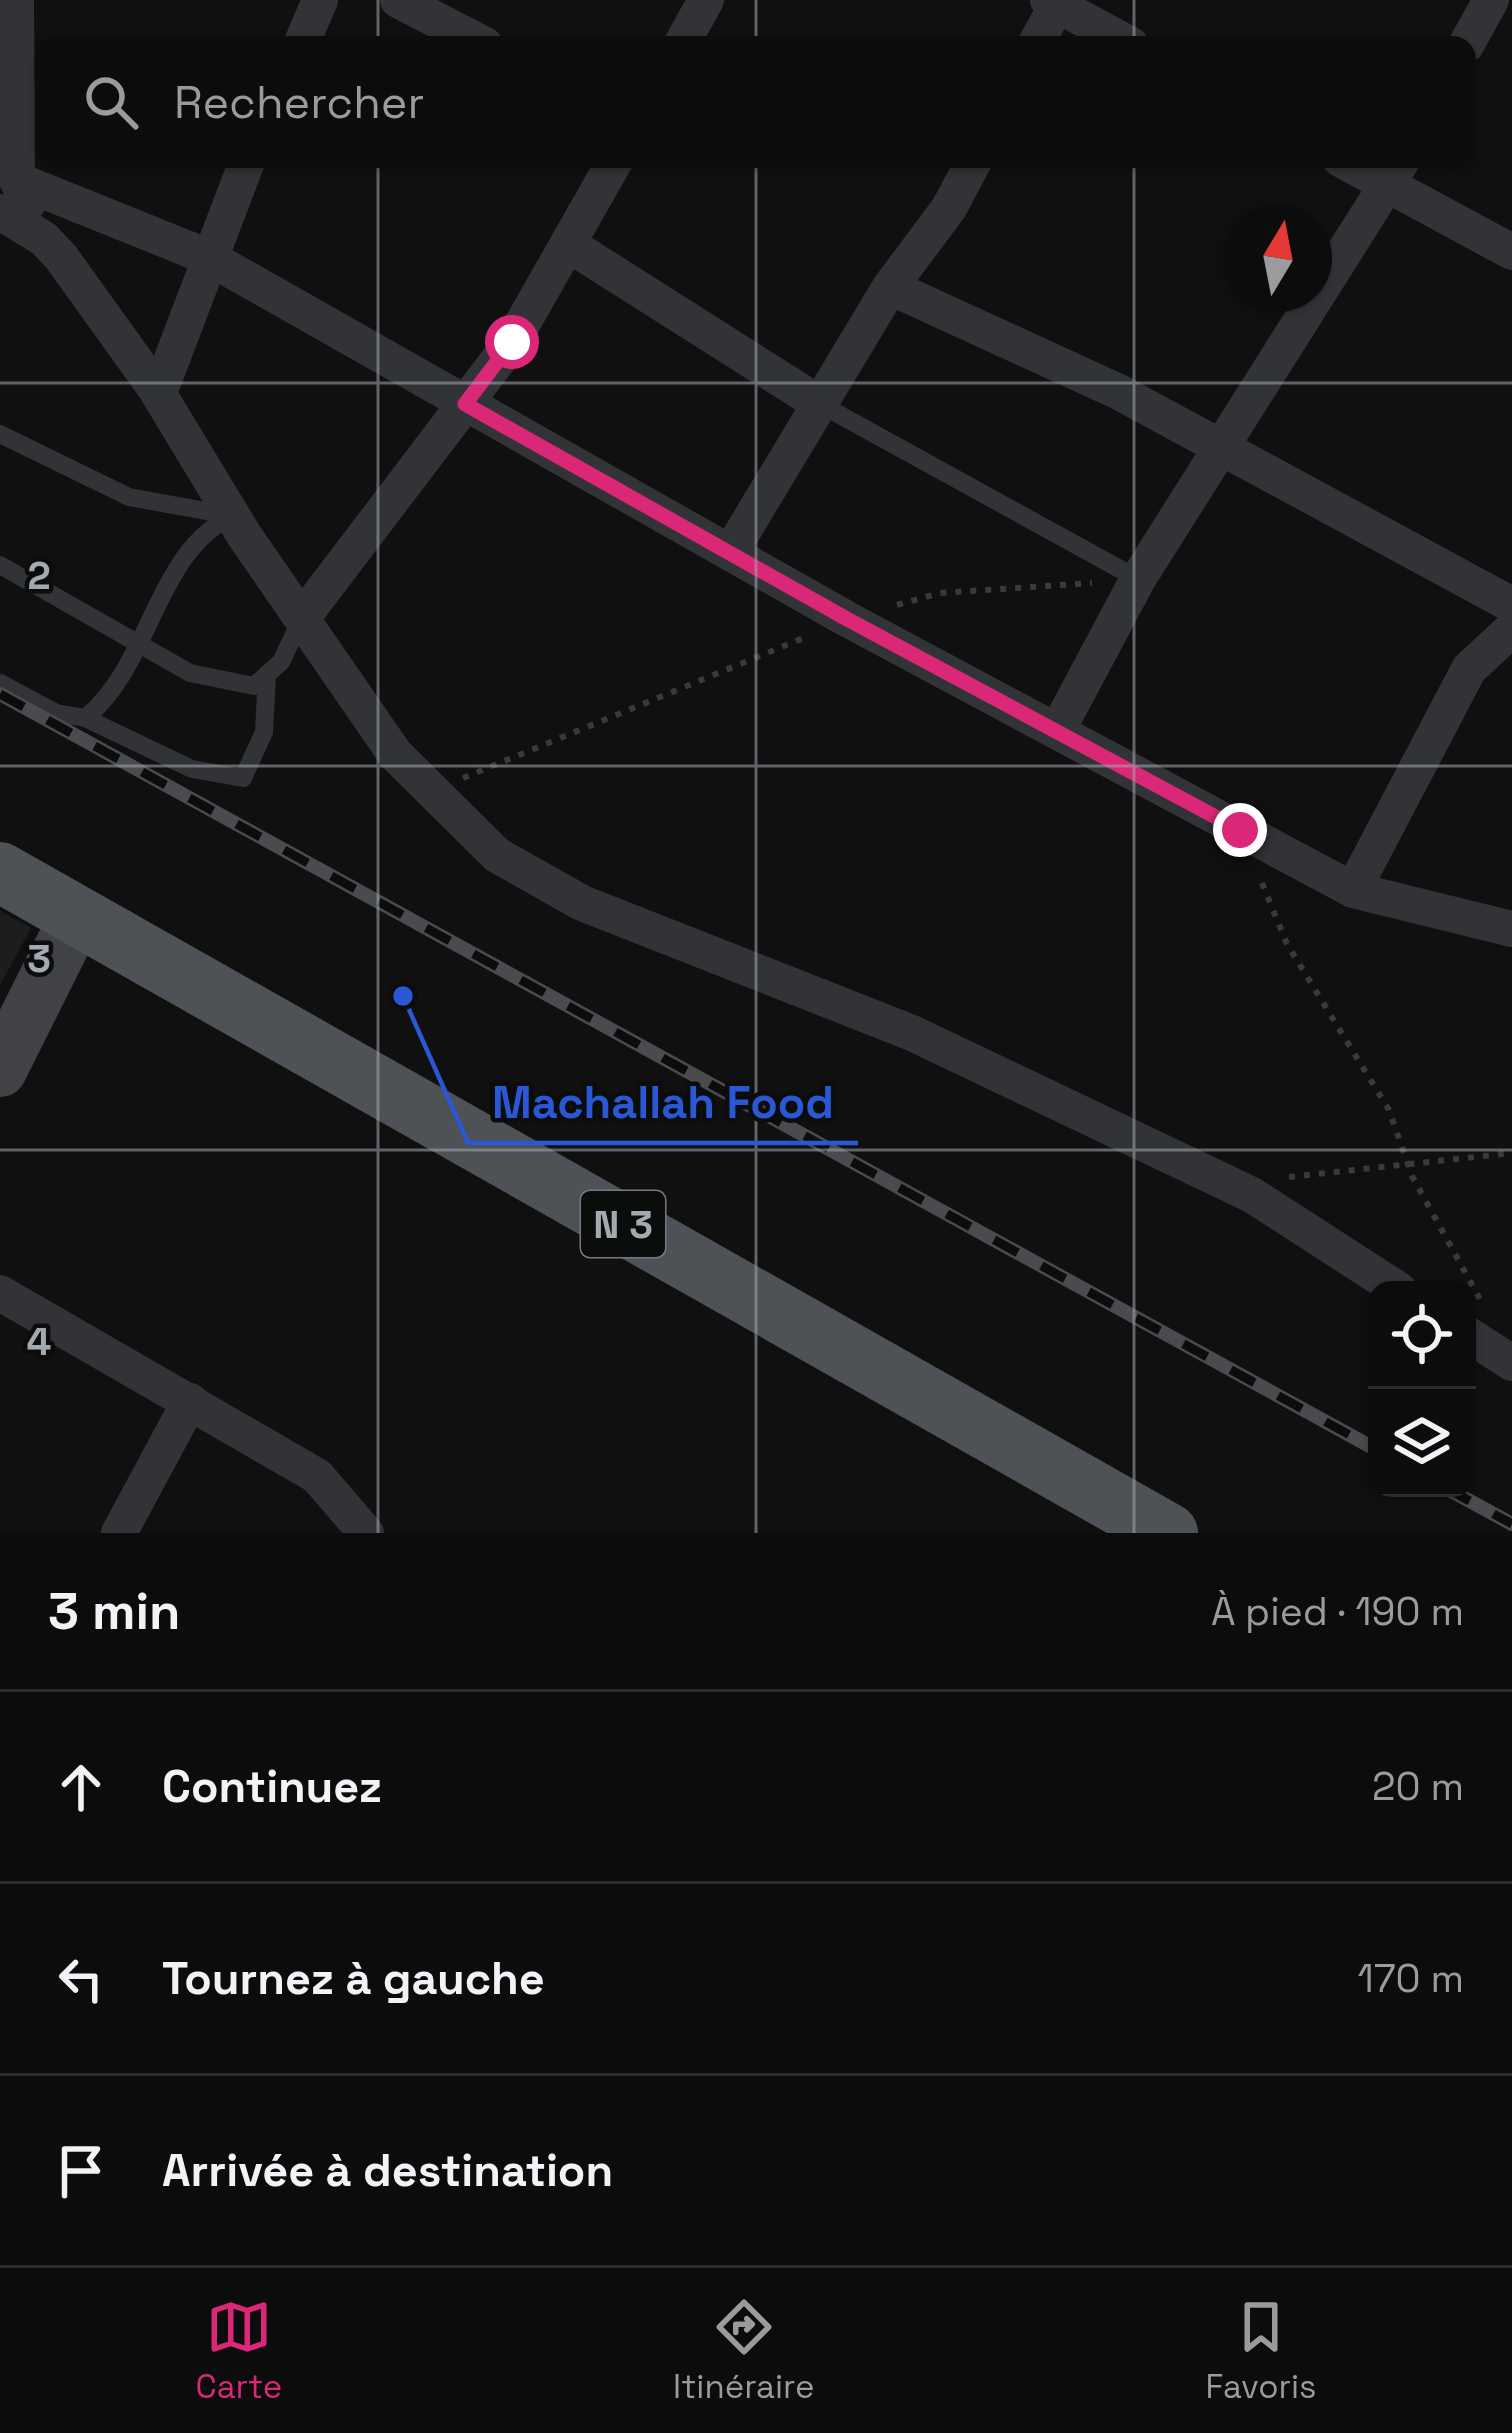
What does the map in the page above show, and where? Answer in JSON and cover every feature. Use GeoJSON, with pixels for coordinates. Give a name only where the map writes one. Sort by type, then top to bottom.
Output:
{"type":"FeatureCollection","features":[{"type":"Feature","properties":{"kind":"main road","name":"N 3"},"geometry":{"type":"LineString","coordinates":[[0,872],[1168,1533]]}},
{"type":"Feature","properties":{"kind":"main road"},"geometry":{"type":"LineString","coordinates":[[0,1070],[77,916]]}},
{"type":"Feature","properties":{"kind":"street"},"geometry":{"type":"LineString","coordinates":[[16,0],[9,196],[159,393],[233,516],[395,754],[497,855],[582,903],[912,1033],[1223,1182],[1384,1281]]}},
{"type":"Feature","properties":{"kind":"street"},"geometry":{"type":"LineString","coordinates":[[305,36],[320,0]]}},
{"type":"Feature","properties":{"kind":"street"},"geometry":{"type":"LineString","coordinates":[[398,0],[468,36]]}},
{"type":"Feature","properties":{"kind":"street"},"geometry":{"type":"LineString","coordinates":[[686,36],[706,0]]}},
{"type":"Feature","properties":{"kind":"street"},"geometry":{"type":"LineString","coordinates":[[1471,36],[1491,0]]}},
{"type":"Feature","properties":{"kind":"street"},"geometry":{"type":"LineString","coordinates":[[1039,36],[1053,2],[1115,36]]}},
{"type":"Feature","properties":{"kind":"street"},"geometry":{"type":"LineString","coordinates":[[159,393],[244,168]]}},
{"type":"Feature","properties":{"kind":"street"},"geometry":{"type":"LineString","coordinates":[[302,618],[512,342],[611,168]]}},
{"type":"Feature","properties":{"kind":"street"},"geometry":{"type":"LineString","coordinates":[[730,554],[890,286],[949,208],[970,168]]}},
{"type":"Feature","properties":{"kind":"street"},"geometry":{"type":"LineString","coordinates":[[1057,731],[1138,579],[1224,449],[1278,350],[1396,172],[1512,252]]}},
{"type":"Feature","properties":{"kind":"street"},"geometry":{"type":"LineString","coordinates":[[9,196],[208,257],[847,619],[1353,890],[1512,929]]}},
{"type":"Feature","properties":{"kind":"street"},"geometry":{"type":"LineString","coordinates":[[568,244],[820,404]]}},
{"type":"Feature","properties":{"kind":"street"},"geometry":{"type":"LineString","coordinates":[[890,286],[1119,392],[1512,605]]}},
{"type":"Feature","properties":{"kind":"street"},"geometry":{"type":"LineString","coordinates":[[1353,890],[1469,669],[1512,629]]}},
{"type":"Feature","properties":{"kind":"street"},"geometry":{"type":"LineString","coordinates":[[0,1293],[317,1476],[366,1533]]}},
{"type":"Feature","properties":{"kind":"street"},"geometry":{"type":"LineString","coordinates":[[1478,1326],[1512,1363]]}},
{"type":"Feature","properties":{"kind":"street"},"geometry":{"type":"LineString","coordinates":[[119,1533],[190,1401]]}},
{"type":"Feature","properties":{"kind":"lane"},"geometry":{"type":"LineString","coordinates":[[820,404],[1138,579]]}},
{"type":"Feature","properties":{"kind":"lane"},"geometry":{"type":"LineString","coordinates":[[0,434],[129,496],[233,516]]}},
{"type":"Feature","properties":{"kind":"lane"},"geometry":{"type":"LineString","coordinates":[[85,718],[110,694],[203,529],[233,516]]}},
{"type":"Feature","properties":{"kind":"lane"},"geometry":{"type":"LineString","coordinates":[[0,565],[190,674],[254,686],[281,662],[302,618]]}},
{"type":"Feature","properties":{"kind":"lane"},"geometry":{"type":"LineString","coordinates":[[0,683],[56,713],[85,718],[192,769],[243,778],[264,732],[267,674]]}},
{"type":"Feature","properties":{"kind":"path"},"geometry":{"type":"LineString","coordinates":[[432,790],[629,713],[847,619],[940,593],[1138,579]]}},
{"type":"Feature","properties":{"kind":"path"},"geometry":{"type":"LineString","coordinates":[[1240,830],[1287,944],[1389,1110],[1478,1326]]}},
{"type":"Feature","properties":{"kind":"path"},"geometry":{"type":"LineString","coordinates":[[1223,1182],[1409,1167],[1512,1153]]}},
{"type":"Feature","properties":{"kind":"shaded area"},"geometry":{"type":"Polygon","coordinates":[[[0,911],[31,928],[0,985],[0,911]]]}},
{"type":"Feature","properties":{"kind":"railway"},"geometry":{"type":"LineString","coordinates":[[0,694],[1368,1445]]}},
{"type":"Feature","properties":{"kind":"railway"},"geometry":{"type":"LineString","coordinates":[[1462,1497],[1512,1524]]}},
{"type":"Feature","properties":{"kind":"place","name":"Machallah Food"},"geometry":{"type":"Point","coordinates":[403,996]}},
{"type":"Feature","properties":{"kind":"route"},"geometry":{"type":"LineString","coordinates":[[512,342],[465,404],[847,619],[1240,830]]}}]}
